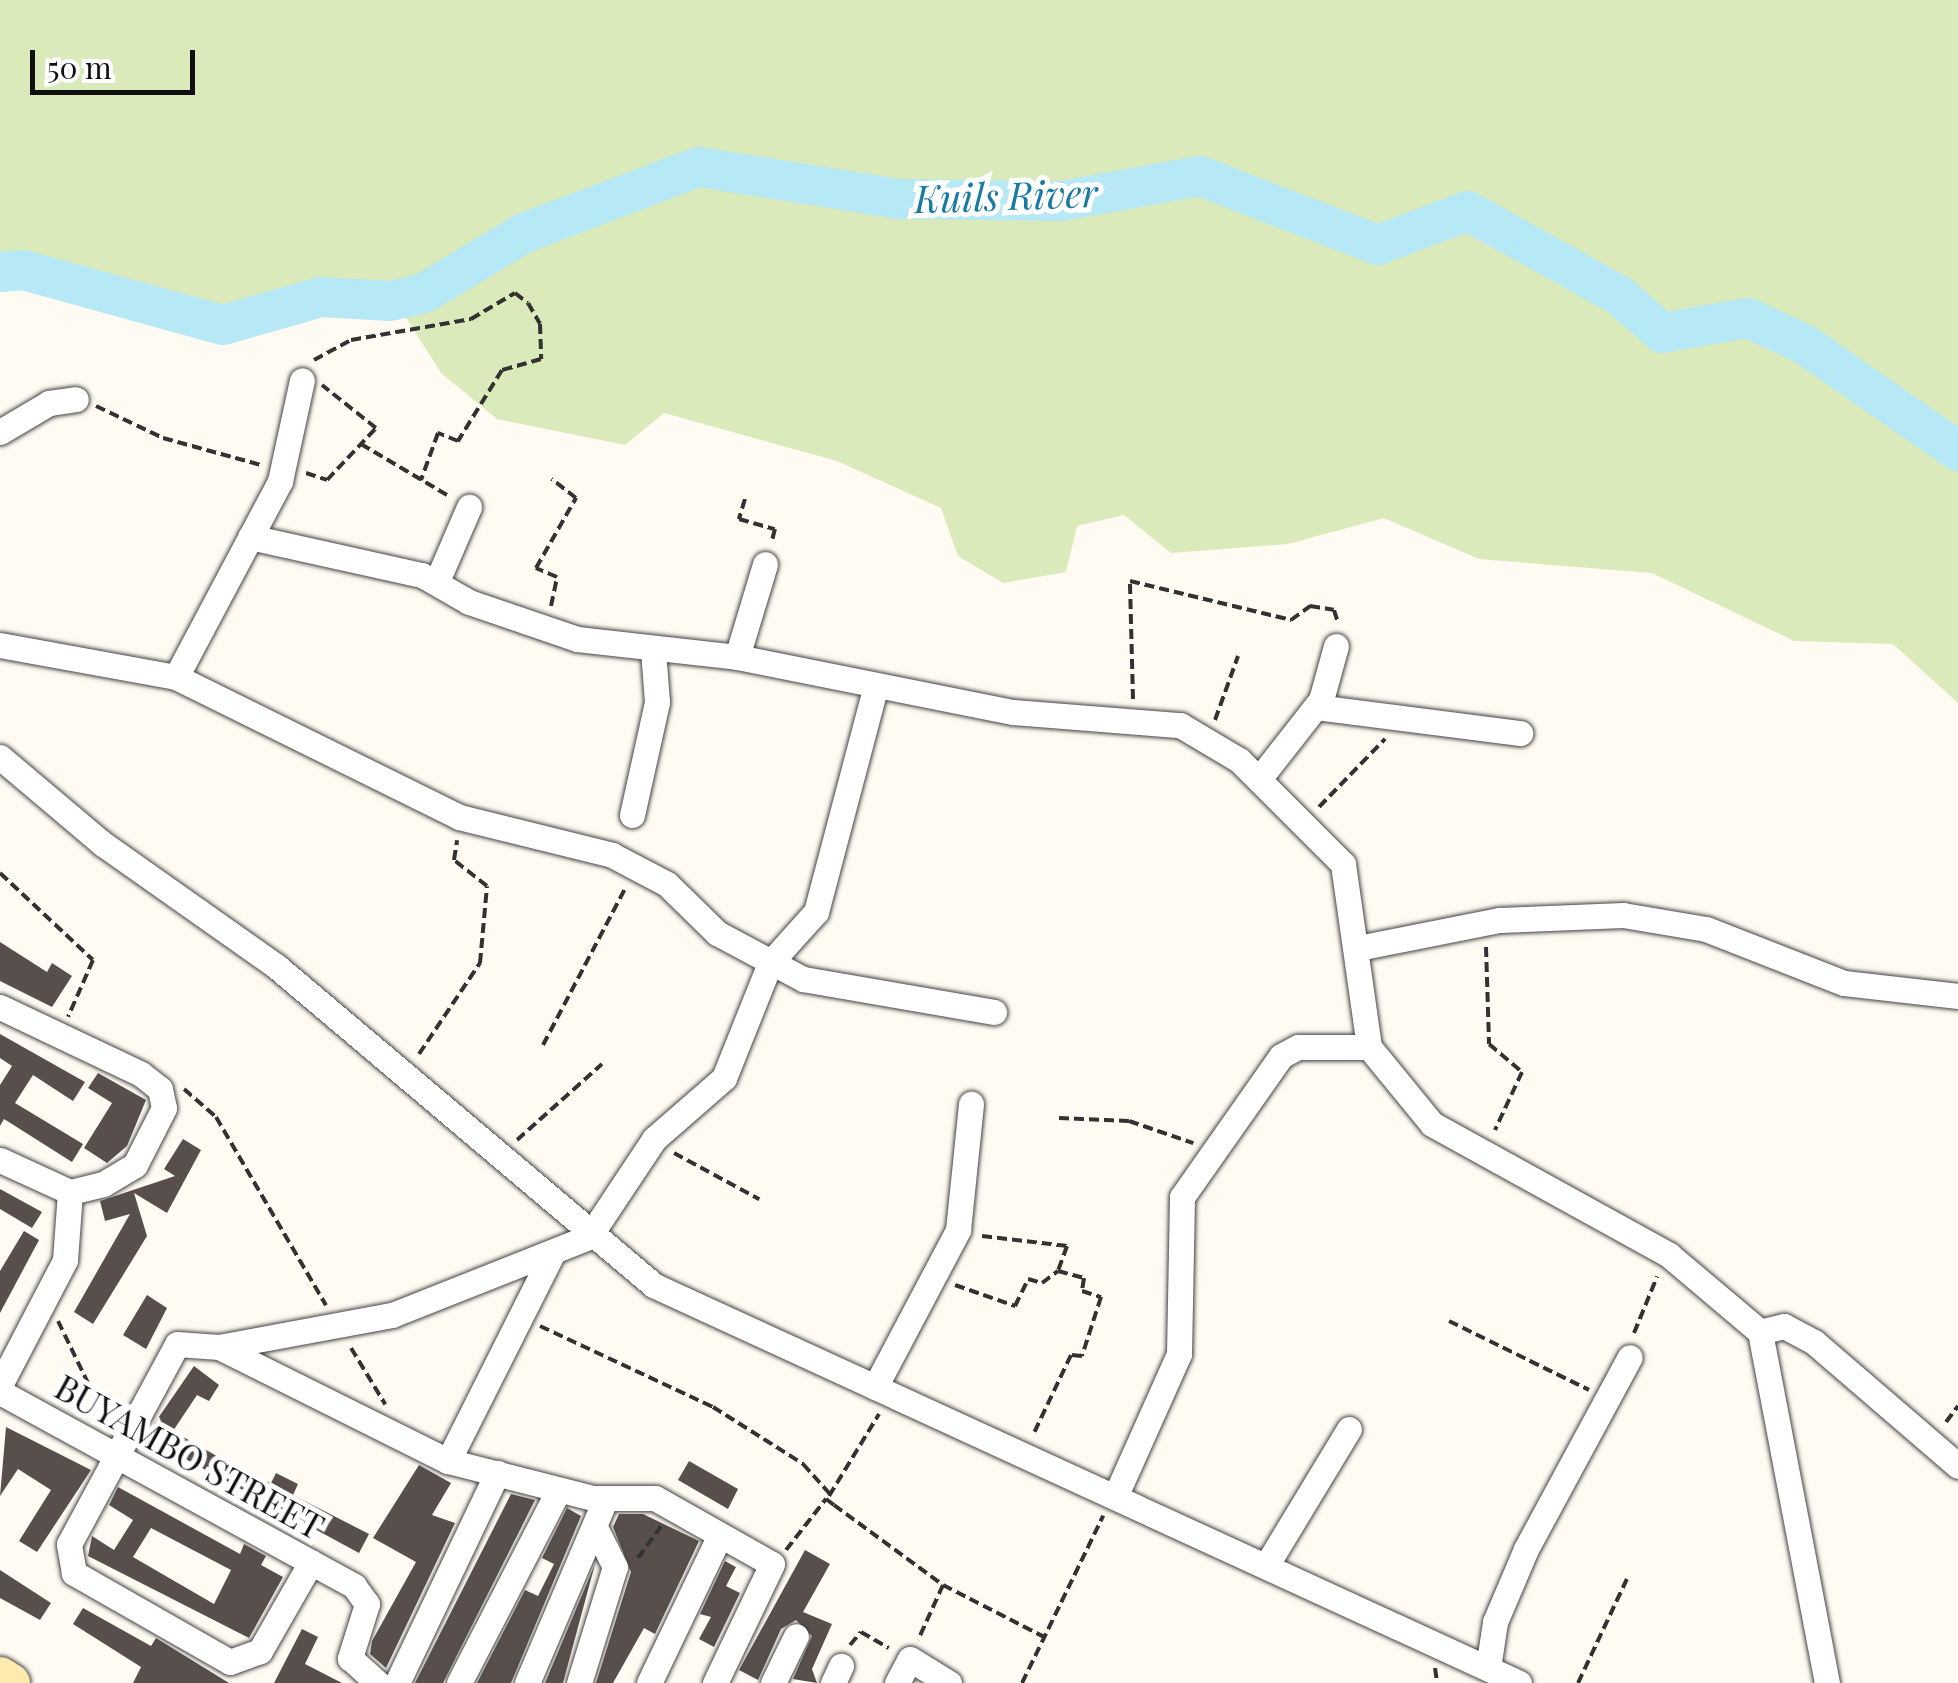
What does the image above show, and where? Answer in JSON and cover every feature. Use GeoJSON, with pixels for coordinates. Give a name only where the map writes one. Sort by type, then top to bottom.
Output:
{"type":"FeatureCollection","features":[{"type":"Feature","properties":{"kind":"main road"},"geometry":{"type":"LineString","coordinates":[[0,1676],[11,1683]]}},
{"type":"Feature","properties":{"kind":"street"},"geometry":{"type":"LineString","coordinates":[[176,677],[282,470],[302,380]]}},
{"type":"Feature","properties":{"kind":"street"},"geometry":{"type":"LineString","coordinates":[[0,432],[35,409],[76,399]]}},
{"type":"Feature","properties":{"kind":"street"},"geometry":{"type":"LineString","coordinates":[[438,580],[469,507]]}},
{"type":"Feature","properties":{"kind":"street"},"geometry":{"type":"LineString","coordinates":[[250,536],[438,580],[543,630],[653,650],[737,657],[875,689],[1053,717],[1130,719],[1208,738],[1260,779],[1343,864],[1358,948],[1369,1047],[1410,1107],[1474,1151],[1668,1254],[1760,1332],[1827,1683]]}},
{"type":"Feature","properties":{"kind":"street"},"geometry":{"type":"LineString","coordinates":[[737,657],[765,564]]}},
{"type":"Feature","properties":{"kind":"street"},"geometry":{"type":"LineString","coordinates":[[0,646],[176,677],[460,818],[529,829],[637,868],[770,963],[843,991],[994,1012]]}},
{"type":"Feature","properties":{"kind":"street"},"geometry":{"type":"LineString","coordinates":[[1260,779],[1316,708],[1336,646]]}},
{"type":"Feature","properties":{"kind":"street"},"geometry":{"type":"LineString","coordinates":[[632,815],[658,702],[653,650]]}},
{"type":"Feature","properties":{"kind":"street"},"geometry":{"type":"LineString","coordinates":[[219,1346],[339,1327],[552,1254],[590,1237],[654,1139],[724,1078],[770,963],[824,896],[875,689]]}},
{"type":"Feature","properties":{"kind":"street"},"geometry":{"type":"LineString","coordinates":[[1316,708],[1402,724],[1520,733]]}},
{"type":"Feature","properties":{"kind":"street"},"geometry":{"type":"LineString","coordinates":[[0,757],[403,1073],[505,1156],[590,1237],[653,1285],[1518,1683]]}},
{"type":"Feature","properties":{"kind":"street"},"geometry":{"type":"LineString","coordinates":[[1358,948],[1485,922],[1670,921],[1844,984],[1958,996]]}},
{"type":"Feature","properties":{"kind":"street"},"geometry":{"type":"LineString","coordinates":[[0,1008],[160,1089],[162,1118],[128,1172],[70,1192],[0,1160]]}},
{"type":"Feature","properties":{"kind":"street"},"geometry":{"type":"LineString","coordinates":[[1115,1496],[1172,1379],[1183,1324],[1177,1211],[1210,1151],[1290,1049],[1369,1047]]}},
{"type":"Feature","properties":{"kind":"street"},"geometry":{"type":"LineString","coordinates":[[882,1391],[958,1230],[971,1104]]}},
{"type":"Feature","properties":{"kind":"street"},"geometry":{"type":"LineString","coordinates":[[0,1389],[70,1244],[70,1192]]}},
{"type":"Feature","properties":{"kind":"street"},"geometry":{"type":"LineString","coordinates":[[448,1461],[552,1254]]}},
{"type":"Feature","properties":{"kind":"street"},"geometry":{"type":"LineString","coordinates":[[1760,1332],[1784,1326],[1814,1342],[1958,1466]]}},
{"type":"Feature","properties":{"kind":"street"},"geometry":{"type":"LineString","coordinates":[[312,1562],[260,1651],[230,1662],[80,1580],[69,1565],[69,1544],[172,1350],[193,1339],[219,1346],[410,1446],[448,1461],[605,1500],[664,1502],[772,1564],[714,1683]]}},
{"type":"Feature","properties":{"kind":"street"},"geometry":{"type":"LineString","coordinates":[[1488,1668],[1495,1622],[1526,1549],[1630,1357]]}},
{"type":"Feature","properties":{"kind":"street","name":"BUYAMBO STREET"},"geometry":{"type":"LineString","coordinates":[[0,1389],[347,1581],[367,1604],[350,1658],[378,1683]]}},
{"type":"Feature","properties":{"kind":"street"},"geometry":{"type":"LineString","coordinates":[[1266,1566],[1349,1429]]}},
{"type":"Feature","properties":{"kind":"street"},"geometry":{"type":"LineString","coordinates":[[397,1683],[496,1473]]}},
{"type":"Feature","properties":{"kind":"street"},"geometry":{"type":"LineString","coordinates":[[459,1683],[558,1490]]}},
{"type":"Feature","properties":{"kind":"street"},"geometry":{"type":"LineString","coordinates":[[528,1683],[605,1500]]}},
{"type":"Feature","properties":{"kind":"street"},"geometry":{"type":"LineString","coordinates":[[579,1683],[615,1567],[594,1527]]}},
{"type":"Feature","properties":{"kind":"street"},"geometry":{"type":"LineString","coordinates":[[648,1683],[720,1535]]}},
{"type":"Feature","properties":{"kind":"street"},"geometry":{"type":"LineString","coordinates":[[773,1683],[796,1636]]}},
{"type":"Feature","properties":{"kind":"street"},"geometry":{"type":"LineString","coordinates":[[898,1683],[910,1660],[948,1683]]}},
{"type":"Feature","properties":{"kind":"path"},"geometry":{"type":"LineString","coordinates":[[76,399],[202,451],[327,480],[376,428],[358,407],[302,380],[315,355],[351,340],[471,319],[516,293],[540,324],[541,359],[502,370],[458,441],[438,433],[421,480]]}},
{"type":"Feature","properties":{"kind":"path"},"geometry":{"type":"LineString","coordinates":[[360,444],[469,507]]}},
{"type":"Feature","properties":{"kind":"path"},"geometry":{"type":"LineString","coordinates":[[543,630],[557,577],[536,568],[576,498],[552,478]]}},
{"type":"Feature","properties":{"kind":"path"},"geometry":{"type":"LineString","coordinates":[[744,499],[739,519],[775,529],[765,564]]}},
{"type":"Feature","properties":{"kind":"path"},"geometry":{"type":"LineString","coordinates":[[1130,719],[1138,622],[1126,609],[1130,581],[1291,620],[1310,606],[1334,610],[1336,646]]}},
{"type":"Feature","properties":{"kind":"path"},"geometry":{"type":"LineString","coordinates":[[1208,738],[1238,656]]}},
{"type":"Feature","properties":{"kind":"path"},"geometry":{"type":"LineString","coordinates":[[1304,827],[1402,724]]}},
{"type":"Feature","properties":{"kind":"path"},"geometry":{"type":"LineString","coordinates":[[403,1073],[480,963],[488,886],[454,860],[460,818]]}},
{"type":"Feature","properties":{"kind":"path"},"geometry":{"type":"LineString","coordinates":[[543,1046],[560,1025],[570,980],[607,932],[637,868]]}},
{"type":"Feature","properties":{"kind":"path"},"geometry":{"type":"LineString","coordinates":[[0,873],[93,960],[90,982],[64,1043]]}},
{"type":"Feature","properties":{"kind":"path"},"geometry":{"type":"LineString","coordinates":[[1474,1151],[1502,1123],[1522,1072],[1489,1044],[1485,922]]}},
{"type":"Feature","properties":{"kind":"path"},"geometry":{"type":"LineString","coordinates":[[505,1156],[602,1064]]}},
{"type":"Feature","properties":{"kind":"path"},"geometry":{"type":"LineString","coordinates":[[160,1089],[187,1090],[216,1117],[410,1446]]}},
{"type":"Feature","properties":{"kind":"path"},"geometry":{"type":"LineString","coordinates":[[1059,1118],[1129,1121],[1210,1151]]}},
{"type":"Feature","properties":{"kind":"path"},"geometry":{"type":"LineString","coordinates":[[654,1139],[759,1198]]}},
{"type":"Feature","properties":{"kind":"path"},"geometry":{"type":"LineString","coordinates":[[938,1276],[1015,1306],[1028,1279],[1042,1283],[1058,1271],[1067,1246],[958,1230]]}},
{"type":"Feature","properties":{"kind":"path"},"geometry":{"type":"LineString","coordinates":[[1630,1357],[1643,1303],[1668,1254]]}},
{"type":"Feature","properties":{"kind":"path"},"geometry":{"type":"LineString","coordinates":[[1023,1456],[1071,1355],[1082,1356],[1100,1305],[1101,1296],[1082,1291],[1084,1278],[1058,1271]]}},
{"type":"Feature","properties":{"kind":"path"},"geometry":{"type":"LineString","coordinates":[[42,1304],[89,1385],[132,1425]]}},
{"type":"Feature","properties":{"kind":"path"},"geometry":{"type":"LineString","coordinates":[[520,1318],[712,1407],[803,1464],[828,1497],[943,1585],[1044,1637]]}},
{"type":"Feature","properties":{"kind":"path"},"geometry":{"type":"LineString","coordinates":[[1448,1321],[1606,1400]]}},
{"type":"Feature","properties":{"kind":"path"},"geometry":{"type":"LineString","coordinates":[[772,1564],[828,1497],[882,1391]]}},
{"type":"Feature","properties":{"kind":"path"},"geometry":{"type":"LineString","coordinates":[[1022,1683],[1115,1496]]}},
{"type":"Feature","properties":{"kind":"path"},"geometry":{"type":"LineString","coordinates":[[615,1567],[644,1555],[664,1502]]}},
{"type":"Feature","properties":{"kind":"path"},"geometry":{"type":"LineString","coordinates":[[1578,1683],[1627,1579]]}},
{"type":"Feature","properties":{"kind":"path"},"geometry":{"type":"LineString","coordinates":[[837,1675],[858,1632],[910,1660],[943,1585]]}},
{"type":"Feature","properties":{"kind":"green space"},"geometry":{"type":"Polygon","coordinates":[[[0,0],[1958,0],[1958,703],[1893,644],[1794,641],[1652,573],[1479,559],[1384,518],[1288,544],[1171,553],[1124,515],[1077,526],[1066,572],[1003,583],[958,556],[941,508],[837,461],[664,413],[625,445],[497,419],[441,373],[404,314],[321,308],[223,343],[0,283],[0,0]]]}},
{"type":"Feature","properties":{"kind":"building"},"geometry":{"type":"Polygon","coordinates":[[[0,942],[47,972],[52,963],[72,976],[52,1007],[0,981],[0,942]]]}},
{"type":"Feature","properties":{"kind":"building"},"geometry":{"type":"Polygon","coordinates":[[[0,1034],[85,1082],[73,1101],[33,1075],[15,1103],[83,1144],[72,1162],[4,1119],[0,1126],[0,1085],[12,1066],[0,1058],[0,1034]]]}},
{"type":"Feature","properties":{"kind":"building"},"geometry":{"type":"Polygon","coordinates":[[[98,1073],[146,1100],[127,1146],[107,1163],[84,1148],[112,1103],[88,1088],[98,1073]]]}},
{"type":"Feature","properties":{"kind":"building"},"geometry":{"type":"Polygon","coordinates":[[[183,1139],[201,1150],[167,1213],[134,1193],[147,1236],[93,1324],[74,1312],[130,1214],[105,1221],[100,1201],[175,1176],[164,1169],[183,1139]]]}},
{"type":"Feature","properties":{"kind":"building"},"geometry":{"type":"Polygon","coordinates":[[[0,1189],[42,1212],[32,1228],[0,1209],[0,1189]]]}},
{"type":"Feature","properties":{"kind":"building"},"geometry":{"type":"Polygon","coordinates":[[[24,1231],[39,1240],[0,1313],[0,1271],[24,1231]]]}},
{"type":"Feature","properties":{"kind":"building"},"geometry":{"type":"Polygon","coordinates":[[[147,1295],[167,1308],[146,1349],[123,1335],[147,1295]]]}},
{"type":"Feature","properties":{"kind":"building"},"geometry":{"type":"Polygon","coordinates":[[[194,1366],[219,1385],[209,1401],[197,1395],[173,1431],[250,1475],[271,1483],[276,1473],[298,1484],[293,1495],[369,1534],[359,1553],[145,1437],[194,1366]]]}},
{"type":"Feature","properties":{"kind":"building"},"geometry":{"type":"Polygon","coordinates":[[[6,1427],[91,1470],[37,1552],[19,1541],[51,1490],[18,1469],[0,1496],[6,1427]]]}},
{"type":"Feature","properties":{"kind":"building"},"geometry":{"type":"Polygon","coordinates":[[[689,1461],[738,1489],[728,1509],[678,1480],[689,1461]]]}},
{"type":"Feature","properties":{"kind":"building"},"geometry":{"type":"Polygon","coordinates":[[[419,1465],[451,1483],[432,1515],[455,1523],[386,1668],[370,1654],[372,1641],[416,1562],[373,1538],[419,1465]]]}},
{"type":"Feature","properties":{"kind":"building"},"geometry":{"type":"Polygon","coordinates":[[[118,1487],[240,1554],[244,1544],[266,1556],[261,1565],[283,1577],[249,1638],[88,1556],[92,1536],[114,1550],[133,1520],[109,1505],[118,1487]],[[151,1528],[133,1557],[214,1604],[231,1570],[151,1528]]]}},
{"type":"Feature","properties":{"kind":"building"},"geometry":{"type":"Polygon","coordinates":[[[511,1494],[535,1500],[443,1683],[415,1683],[511,1494]]]}},
{"type":"Feature","properties":{"kind":"building"},"geometry":{"type":"Polygon","coordinates":[[[567,1508],[581,1516],[511,1683],[477,1683],[525,1590],[538,1596],[554,1564],[542,1558],[567,1508]]]}},
{"type":"Feature","properties":{"kind":"building"},"geometry":{"type":"Polygon","coordinates":[[[619,1514],[643,1514],[699,1541],[655,1634],[644,1628],[613,1683],[596,1683],[631,1572],[613,1527],[619,1514]]]}},
{"type":"Feature","properties":{"kind":"building"},"geometry":{"type":"Polygon","coordinates":[[[805,1550],[830,1564],[803,1612],[832,1624],[812,1669],[817,1683],[793,1679],[812,1636],[796,1620],[781,1629],[758,1680],[739,1670],[805,1550]]]}},
{"type":"Feature","properties":{"kind":"building"},"geometry":{"type":"Polygon","coordinates":[[[725,1561],[736,1567],[726,1586],[740,1593],[714,1647],[699,1639],[711,1617],[700,1614],[725,1561]]]}},
{"type":"Feature","properties":{"kind":"building"},"geometry":{"type":"Polygon","coordinates":[[[595,1564],[563,1683],[545,1683],[595,1564]]]}},
{"type":"Feature","properties":{"kind":"building"},"geometry":{"type":"Polygon","coordinates":[[[0,1570],[51,1603],[40,1620],[0,1598],[0,1570]]]}},
{"type":"Feature","properties":{"kind":"building"},"geometry":{"type":"Polygon","coordinates":[[[83,1608],[151,1646],[156,1638],[229,1683],[133,1683],[141,1667],[73,1624],[83,1608]]]}},
{"type":"Feature","properties":{"kind":"building"},"geometry":{"type":"Polygon","coordinates":[[[302,1629],[318,1637],[305,1664],[342,1683],[274,1683],[302,1629]]]}},
{"type":"Feature","properties":{"kind":"waterway","name":"Kuils River"},"geometry":{"type":"LineString","coordinates":[[0,272],[23,270],[223,325],[321,297],[390,301],[424,293],[524,233],[699,167],[898,199],[1062,201],[1200,176],[1378,245],[1468,211],[1620,296],[1662,333],[1748,318],[1804,344],[1958,451]]}}]}
